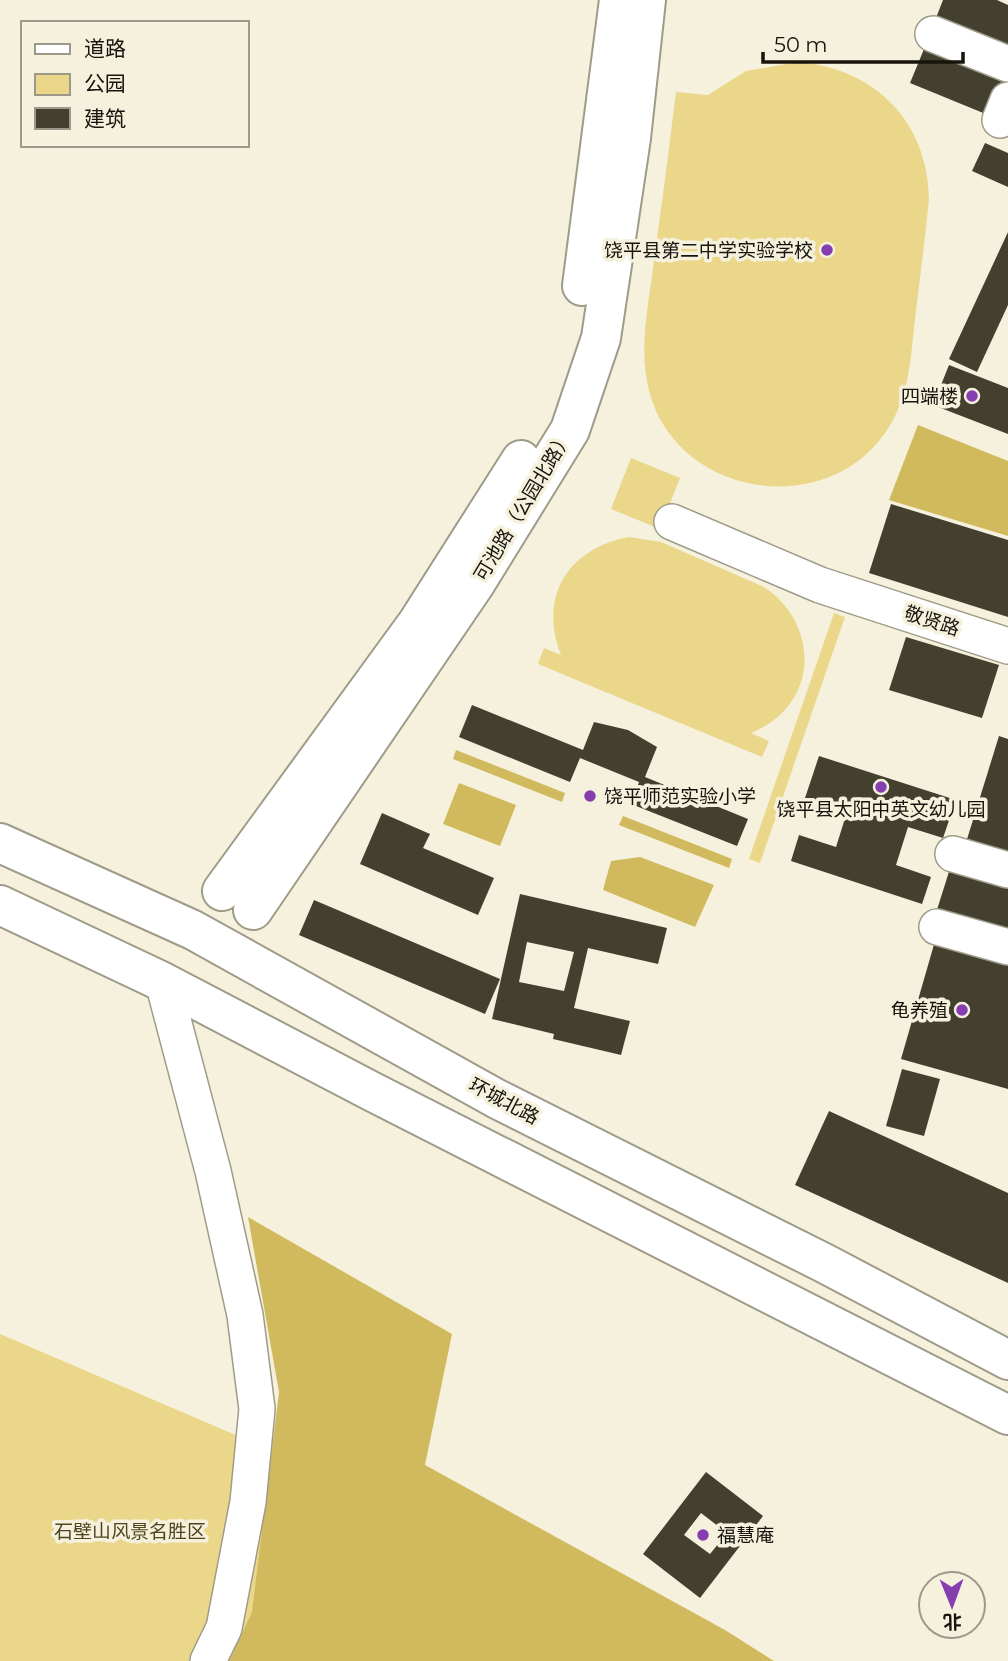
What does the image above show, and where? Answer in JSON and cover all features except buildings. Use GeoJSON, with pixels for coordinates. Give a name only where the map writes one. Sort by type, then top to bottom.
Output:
{"type":"FeatureCollection","features":[{"type":"Feature","properties":{"kind":"main road","name":"可池路（公园北路）"},"geometry":{"type":"LineString","coordinates":[[619,0],[576,329],[547,418],[238,900],[475,584],[570,429],[601,338],[631,138],[646,0]]}},
{"type":"Feature","properties":{"kind":"main road","name":"环城北路"},"geometry":{"type":"LineString","coordinates":[[0,843],[193,930],[497,1099],[824,1263],[1008,1360]]}},
{"type":"Feature","properties":{"kind":"main road"},"geometry":{"type":"LineString","coordinates":[[0,905],[163,982],[1008,1415]]}},
{"type":"Feature","properties":{"kind":"street"},"geometry":{"type":"LineString","coordinates":[[933,34],[1008,64]]}},
{"type":"Feature","properties":{"kind":"street","name":"敬贤路"},"geometry":{"type":"LineString","coordinates":[[672,522],[820,585],[1008,646]]}},
{"type":"Feature","properties":{"kind":"street"},"geometry":{"type":"LineString","coordinates":[[953,854],[1008,870]]}},
{"type":"Feature","properties":{"kind":"street"},"geometry":{"type":"LineString","coordinates":[[937,927],[1008,947]]}},
{"type":"Feature","properties":{"kind":"street"},"geometry":{"type":"LineString","coordinates":[[163,982],[213,1171],[245,1315],[257,1409],[248,1502],[224,1628],[208,1661]]}},
{"type":"Feature","properties":{"kind":"green space","name":"饶平县第二中学实验学校"},"geometry":{"type":"Polygon","coordinates":[[[798,62],[825,66],[850,75],[873,87],[892,104],[907,123],[919,146],[926,171],[929,199],[909,372],[903,397],[892,422],[867,454],[834,475],[798,485],[760,485],[724,476],[691,456],[665,428],[649,391],[644,342],[676,92],[708,95],[746,71],[798,62]]]}},
{"type":"Feature","properties":{"kind":"green space"},"geometry":{"type":"Polygon","coordinates":[[[631,458],[680,478],[660,529],[611,509],[631,458]]]}},
{"type":"Feature","properties":{"kind":"green space"},"geometry":{"type":"Polygon","coordinates":[[[629,537],[661,542],[764,587],[783,603],[796,622],[803,643],[804,664],[800,685],[790,704],[773,721],[751,733],[769,741],[762,757],[538,664],[544,648],[561,655],[553,614],[556,595],[564,578],[589,552],[629,537]]]}},
{"type":"Feature","properties":{"kind":"green space"},"geometry":{"type":"Polygon","coordinates":[[[834,613],[845,617],[760,863],[749,859],[834,613]]]}},
{"type":"Feature","properties":{"kind":"green space","name":"石壁山风景名胜区"},"geometry":{"type":"Polygon","coordinates":[[[0,1334],[728,1646],[768,1661],[0,1661],[0,1334]]]}},
{"type":"Feature","properties":{"kind":"shaded area"},"geometry":{"type":"Polygon","coordinates":[[[918,425],[1008,461],[1008,536],[889,500],[918,425]]]}},
{"type":"Feature","properties":{"kind":"shaded area"},"geometry":{"type":"Polygon","coordinates":[[[456,750],[565,793],[562,802],[453,759],[456,750]]]}},
{"type":"Feature","properties":{"kind":"shaded area"},"geometry":{"type":"Polygon","coordinates":[[[459,783],[516,805],[500,846],[443,824],[459,783]]]}},
{"type":"Feature","properties":{"kind":"shaded area"},"geometry":{"type":"Polygon","coordinates":[[[623,816],[732,859],[729,868],[619,825],[623,816]]]}},
{"type":"Feature","properties":{"kind":"shaded area"},"geometry":{"type":"Polygon","coordinates":[[[640,857],[714,885],[695,927],[603,890],[611,861],[640,857]]]}},
{"type":"Feature","properties":{"kind":"shaded area"},"geometry":{"type":"Polygon","coordinates":[[[248,1217],[452,1334],[425,1465],[725,1630],[774,1661],[229,1661],[252,1612],[279,1392],[248,1217]]]}},
{"type":"Feature","properties":{"kind":"place","name":"饶平县第二中学实验学校"},"geometry":{"type":"Point","coordinates":[827,250]}},
{"type":"Feature","properties":{"kind":"place","name":"四端楼"},"geometry":{"type":"Point","coordinates":[972,396]}},
{"type":"Feature","properties":{"kind":"place","name":"饶平县太阳中英文幼儿园"},"geometry":{"type":"Point","coordinates":[881,787]}},
{"type":"Feature","properties":{"kind":"place","name":"饶平师范实验小学"},"geometry":{"type":"Point","coordinates":[590,796]}},
{"type":"Feature","properties":{"kind":"place","name":"龟养殖"},"geometry":{"type":"Point","coordinates":[962,1010]}},
{"type":"Feature","properties":{"kind":"place","name":"福慧庵"},"geometry":{"type":"Point","coordinates":[703,1535]}}]}
